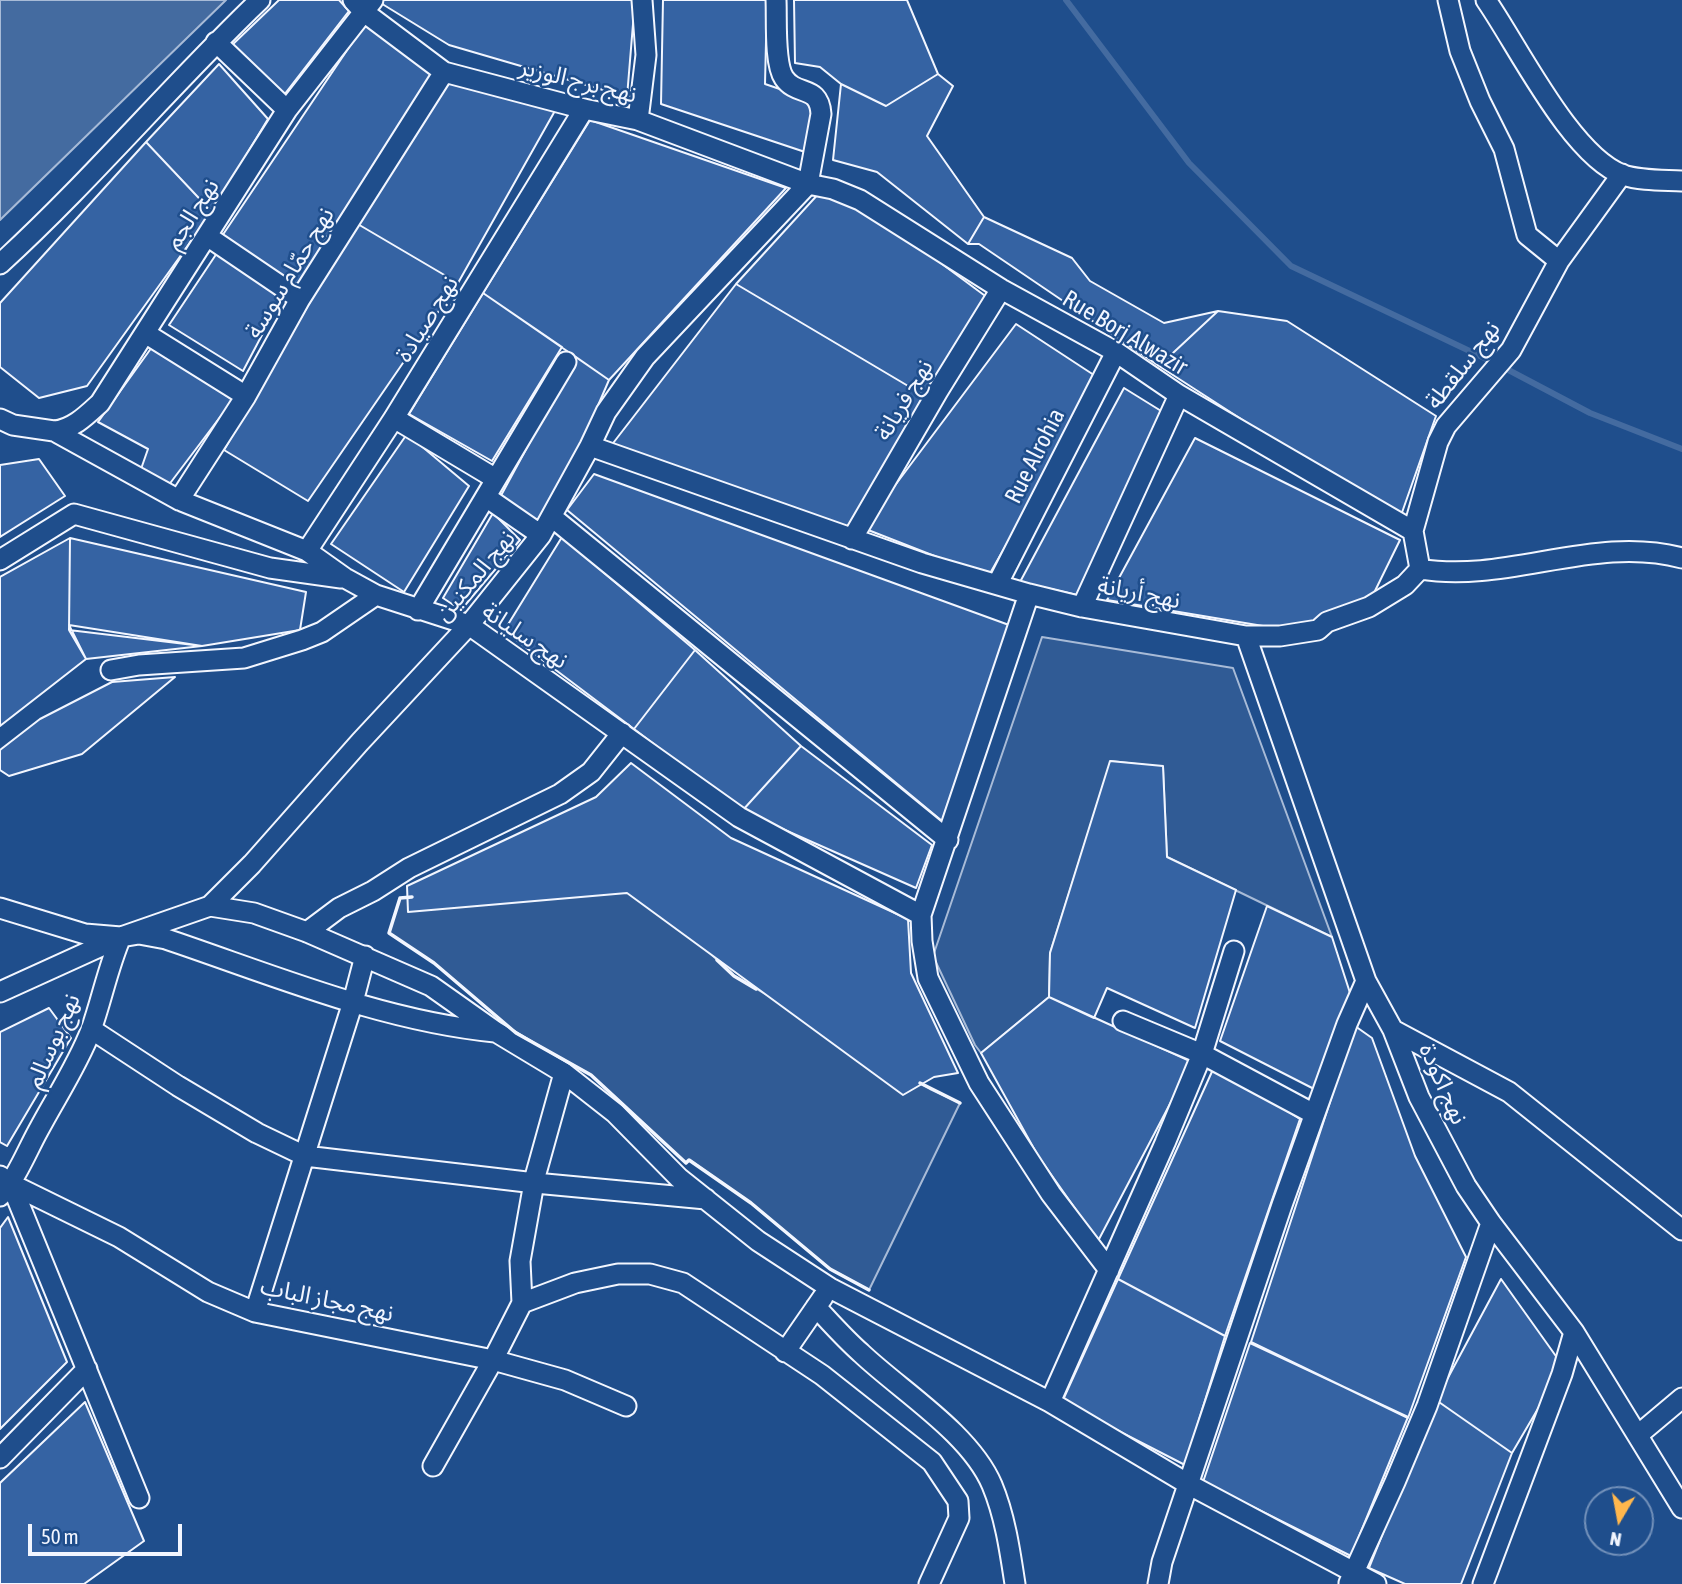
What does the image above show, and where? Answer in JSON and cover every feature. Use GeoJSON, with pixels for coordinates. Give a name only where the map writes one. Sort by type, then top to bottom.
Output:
{"type":"FeatureCollection","features":[{"type":"Feature","properties":{"kind":"street"},"geometry":{"type":"LineString","coordinates":[[0,264],[35,232],[216,42],[260,0]]}},
{"type":"Feature","properties":{"kind":"street"},"geometry":{"type":"LineString","coordinates":[[638,120],[646,55],[642,0]]}},
{"type":"Feature","properties":{"kind":"street"},"geometry":{"type":"LineString","coordinates":[[776,0],[780,70],[795,88],[809,92],[817,98],[820,106],[821,114],[808,184]]}},
{"type":"Feature","properties":{"kind":"street"},"geometry":{"type":"LineString","coordinates":[[1448,0],[1460,51],[1480,102],[1504,149],[1527,235],[1559,261]]}},
{"type":"Feature","properties":{"kind":"street"},"geometry":{"type":"LineString","coordinates":[[1486,0],[1555,110],[1577,138],[1600,160],[1622,174],[1682,181]]}},
{"type":"Feature","properties":{"kind":"street","name":"نهج برج الوزير"},"geometry":{"type":"LineString","coordinates":[[364,4],[444,72],[584,109],[638,120],[808,184]]}},
{"type":"Feature","properties":{"kind":"street","name":"نهج الجم"},"geometry":{"type":"LineString","coordinates":[[54,431],[83,419],[100,403],[287,110],[364,4]]}},
{"type":"Feature","properties":{"kind":"street"},"geometry":{"type":"LineString","coordinates":[[216,42],[287,110]]}},
{"type":"Feature","properties":{"kind":"street","name":"نهج حمّام سوسة"},"geometry":{"type":"LineString","coordinates":[[179,500],[246,396],[300,299],[444,72]]}},
{"type":"Feature","properties":{"kind":"street","name":"نهج صيادة"},"geometry":{"type":"LineString","coordinates":[[307,551],[394,418],[584,109]]}},
{"type":"Feature","properties":{"kind":"street","name":"نهج سلقطة"},"geometry":{"type":"LineString","coordinates":[[1419,569],[1413,531],[1442,434],[1511,350],[1559,261],[1622,174]]}},
{"type":"Feature","properties":{"kind":"street","name":"Rue Borj Alwazir"},"geometry":{"type":"LineString","coordinates":[[808,184],[833,189],[860,200],[1001,289],[1116,352],[1179,395],[1413,531]]}},
{"type":"Feature","properties":{"kind":"street","name":"نهج المكنين"},"geometry":{"type":"LineString","coordinates":[[0,992],[121,937],[210,906],[252,864],[360,741],[469,625],[541,535],[606,412],[645,357],[808,184]]}},
{"type":"Feature","properties":{"kind":"street"},"geometry":{"type":"LineString","coordinates":[[207,236],[300,299]]}},
{"type":"Feature","properties":{"kind":"street","name":"نهج فريانة"},"geometry":{"type":"LineString","coordinates":[[852,539],[1001,289]]}},
{"type":"Feature","properties":{"kind":"street"},"geometry":{"type":"LineString","coordinates":[[145,333],[246,396]]}},
{"type":"Feature","properties":{"kind":"street","name":"Rue Alrohia"},"geometry":{"type":"LineString","coordinates":[[998,583],[1116,352]]}},
{"type":"Feature","properties":{"kind":"street"},"geometry":{"type":"LineString","coordinates":[[418,610],[566,362]]}},
{"type":"Feature","properties":{"kind":"street"},"geometry":{"type":"LineString","coordinates":[[1082,607],[1179,395]]}},
{"type":"Feature","properties":{"kind":"street"},"geometry":{"type":"LineString","coordinates":[[394,418],[496,479]]}},
{"type":"Feature","properties":{"kind":"street","name":"نهج سليانة"},"geometry":{"type":"LineString","coordinates":[[4,424],[54,431],[179,500],[307,551],[345,578],[376,595],[469,625],[739,817],[921,915]]}},
{"type":"Feature","properties":{"kind":"street","name":"نهج أريانة"},"geometry":{"type":"LineString","coordinates":[[590,446],[922,563],[1029,594],[1082,607],[1247,636],[1280,636],[1318,630],[1327,622],[1370,607],[1405,585],[1419,569]]}},
{"type":"Feature","properties":{"kind":"street"},"geometry":{"type":"LineString","coordinates":[[486,497],[541,535]]}},
{"type":"Feature","properties":{"kind":"street"},"geometry":{"type":"LineString","coordinates":[[0,560],[74,514],[270,568],[345,578]]}},
{"type":"Feature","properties":{"kind":"street"},"geometry":{"type":"LineString","coordinates":[[552,517],[948,840]]}},
{"type":"Feature","properties":{"kind":"street"},"geometry":{"type":"LineString","coordinates":[[1419,569],[1445,573],[1511,567],[1579,555],[1634,551],[1661,552],[1682,558]]}},
{"type":"Feature","properties":{"kind":"street"},"geometry":{"type":"LineString","coordinates":[[1029,594],[921,915],[922,941],[928,978],[979,1083],[1051,1194],[1109,1270]]}},
{"type":"Feature","properties":{"kind":"street"},"geometry":{"type":"LineString","coordinates":[[111,670],[139,665],[244,658],[321,632],[376,595]]}},
{"type":"Feature","properties":{"kind":"street","name":"نهج اكودة"},"geometry":{"type":"LineString","coordinates":[[1247,636],[1366,981],[1393,1030],[1419,1097],[1444,1146],[1491,1223],[1574,1332],[1682,1508]]}},
{"type":"Feature","properties":{"kind":"street"},"geometry":{"type":"LineString","coordinates":[[307,932],[339,908],[410,868],[560,794],[591,772],[622,733]]}},
{"type":"Feature","properties":{"kind":"street"},"geometry":{"type":"LineString","coordinates":[[210,906],[254,913],[307,932],[431,986],[496,1032],[564,1073],[615,1113],[679,1178],[758,1241],[830,1288],[1050,1402],[1350,1579],[1376,1584]]}},
{"type":"Feature","properties":{"kind":"street"},"geometry":{"type":"LineString","coordinates":[[0,908],[85,934],[121,937],[139,934],[166,939],[353,1002],[449,1027],[496,1032]]}},
{"type":"Feature","properties":{"kind":"street","name":"نهج بوسالم"},"geometry":{"type":"LineString","coordinates":[[4,1185],[68,1079],[91,1029],[109,966],[121,937]]}},
{"type":"Feature","properties":{"kind":"street"},"geometry":{"type":"LineString","coordinates":[[1050,1402],[1202,1054],[1234,951]]}},
{"type":"Feature","properties":{"kind":"street"},"geometry":{"type":"LineString","coordinates":[[255,1312],[353,1002],[365,956]]}},
{"type":"Feature","properties":{"kind":"street"},"geometry":{"type":"LineString","coordinates":[[1158,1584],[1162,1562],[1314,1114],[1366,981]]}},
{"type":"Feature","properties":{"kind":"street"},"geometry":{"type":"LineString","coordinates":[[1124,1021],[1202,1054],[1314,1114]]}},
{"type":"Feature","properties":{"kind":"street"},"geometry":{"type":"LineString","coordinates":[[91,1029],[178,1086],[257,1133],[305,1156],[535,1184],[706,1199]]}},
{"type":"Feature","properties":{"kind":"street"},"geometry":{"type":"LineString","coordinates":[[1393,1030],[1509,1093],[1682,1230]]}},
{"type":"Feature","properties":{"kind":"street"},"geometry":{"type":"LineString","coordinates":[[433,1466],[522,1303],[520,1261],[542,1145],[564,1073]]}},
{"type":"Feature","properties":{"kind":"street"},"geometry":{"type":"LineString","coordinates":[[4,1185],[87,1369],[139,1497]]}},
{"type":"Feature","properties":{"kind":"street","name":"نهج مجاز الباب"},"geometry":{"type":"LineString","coordinates":[[4,1185],[119,1237],[208,1292],[255,1312],[493,1360],[565,1380],[626,1406]]}},
{"type":"Feature","properties":{"kind":"street"},"geometry":{"type":"LineString","coordinates":[[1350,1579],[1427,1406],[1491,1223]]}},
{"type":"Feature","properties":{"kind":"street"},"geometry":{"type":"LineString","coordinates":[[522,1303],[575,1283],[618,1274],[650,1274],[683,1283],[822,1375],[932,1462],[958,1501],[959,1518],[929,1584]]}},
{"type":"Feature","properties":{"kind":"street"},"geometry":{"type":"LineString","coordinates":[[785,1352],[830,1288]]}},
{"type":"Feature","properties":{"kind":"street"},"geometry":{"type":"LineString","coordinates":[[816,1307],[862,1355],[916,1398],[977,1459],[992,1484],[1002,1514],[1015,1584]]}},
{"type":"Feature","properties":{"kind":"street"},"geometry":{"type":"LineString","coordinates":[[1483,1584],[1562,1374],[1574,1332]]}},
{"type":"Feature","properties":{"kind":"street"},"geometry":{"type":"LineString","coordinates":[[0,1458],[87,1369]]}},
{"type":"Feature","properties":{"kind":"street"},"geometry":{"type":"LineString","coordinates":[[1638,1436],[1682,1398]]}},
{"type":"Feature","properties":{"kind":"shaded area"},"geometry":{"type":"Polygon","coordinates":[[[0,0],[226,0],[0,220],[0,0]]]}},
{"type":"Feature","properties":{"kind":"shaded area"},"geometry":{"type":"Polygon","coordinates":[[[1042,637],[1233,668],[1332,937],[1167,857],[1163,767],[1111,761],[1050,953],[1049,997],[981,1053],[933,956],[1042,637]]]}},
{"type":"Feature","properties":{"kind":"shaded area"},"geometry":{"type":"Polygon","coordinates":[[[630,877],[734,976],[930,1089],[960,1103],[869,1290],[830,1269],[751,1203],[690,1160],[686,1163],[591,1075],[516,1033],[434,963],[389,933],[400,898],[578,887],[630,877]]]}},
{"type":"Feature","properties":{"kind":"building"},"geometry":{"type":"Polygon","coordinates":[[[279,0],[339,0],[349,11],[284,95],[231,46],[279,0]]]}},
{"type":"Feature","properties":{"kind":"building"},"geometry":{"type":"Polygon","coordinates":[[[635,0],[627,97],[449,45],[379,2],[635,0]]]}},
{"type":"Feature","properties":{"kind":"building"},"geometry":{"type":"Polygon","coordinates":[[[663,0],[767,0],[765,84],[815,101],[808,153],[661,104],[663,0]]]}},
{"type":"Feature","properties":{"kind":"building"},"geometry":{"type":"Polygon","coordinates":[[[794,0],[907,0],[938,74],[886,106],[841,84],[820,67],[795,63],[794,0]]]}},
{"type":"Feature","properties":{"kind":"building"},"geometry":{"type":"Polygon","coordinates":[[[366,22],[442,72],[297,288],[222,236],[366,22]]]}},
{"type":"Feature","properties":{"kind":"building"},"geometry":{"type":"Polygon","coordinates":[[[219,64],[268,119],[212,212],[146,142],[219,64]]]}},
{"type":"Feature","properties":{"kind":"building"},"geometry":{"type":"Polygon","coordinates":[[[938,74],[953,86],[927,136],[984,217],[968,244],[877,172],[833,160],[841,84],[886,106],[938,74]]]}},
{"type":"Feature","properties":{"kind":"building"},"geometry":{"type":"Polygon","coordinates":[[[452,77],[556,109],[458,283],[356,223],[452,77]]]}},
{"type":"Feature","properties":{"kind":"building"},"geometry":{"type":"Polygon","coordinates":[[[590,120],[786,188],[609,380],[483,293],[590,120]]]}},
{"type":"Feature","properties":{"kind":"building"},"geometry":{"type":"Polygon","coordinates":[[[146,142],[212,212],[87,386],[39,398],[0,367],[0,303],[146,142]]]}},
{"type":"Feature","properties":{"kind":"building"},"geometry":{"type":"Polygon","coordinates":[[[821,191],[884,221],[988,298],[925,396],[736,284],[821,191]]]}},
{"type":"Feature","properties":{"kind":"building"},"geometry":{"type":"Polygon","coordinates":[[[984,217],[1072,258],[1090,281],[1164,323],[1218,311],[1159,366],[979,244],[968,244],[984,217]]]}},
{"type":"Feature","properties":{"kind":"building"},"geometry":{"type":"Polygon","coordinates":[[[356,223],[458,283],[308,501],[224,450],[356,223]]]}},
{"type":"Feature","properties":{"kind":"building"},"geometry":{"type":"Polygon","coordinates":[[[219,250],[281,299],[243,371],[169,325],[219,250]]]}},
{"type":"Feature","properties":{"kind":"building"},"geometry":{"type":"Polygon","coordinates":[[[736,284],[925,396],[843,535],[607,451],[736,284]]]}},
{"type":"Feature","properties":{"kind":"building"},"geometry":{"type":"Polygon","coordinates":[[[483,293],[562,347],[492,461],[409,414],[483,293]]]}},
{"type":"Feature","properties":{"kind":"building"},"geometry":{"type":"Polygon","coordinates":[[[1218,311],[1287,321],[1436,416],[1399,521],[1159,366],[1218,311]]]}},
{"type":"Feature","properties":{"kind":"building"},"geometry":{"type":"Polygon","coordinates":[[[1016,324],[1100,379],[988,577],[863,528],[1016,324]]]}},
{"type":"Feature","properties":{"kind":"building"},"geometry":{"type":"Polygon","coordinates":[[[152,347],[233,400],[168,486],[141,469],[148,449],[98,422],[152,347]]]}},
{"type":"Feature","properties":{"kind":"building"},"geometry":{"type":"Polygon","coordinates":[[[576,357],[609,380],[546,526],[498,501],[576,357]]]}},
{"type":"Feature","properties":{"kind":"building"},"geometry":{"type":"Polygon","coordinates":[[[1124,388],[1166,414],[1077,595],[1020,582],[1124,388]]]}},
{"type":"Feature","properties":{"kind":"building"},"geometry":{"type":"Polygon","coordinates":[[[407,434],[469,486],[404,592],[331,544],[407,434]]]}},
{"type":"Feature","properties":{"kind":"building"},"geometry":{"type":"Polygon","coordinates":[[[1195,438],[1400,540],[1372,597],[1308,630],[1263,626],[1107,600],[1195,438]]]}},
{"type":"Feature","properties":{"kind":"building"},"geometry":{"type":"Polygon","coordinates":[[[39,459],[65,496],[0,537],[0,465],[39,459]]]}},
{"type":"Feature","properties":{"kind":"building"},"geometry":{"type":"Polygon","coordinates":[[[594,474],[1009,625],[942,821],[567,510],[594,474]]]}},
{"type":"Feature","properties":{"kind":"building"},"geometry":{"type":"Polygon","coordinates":[[[493,513],[520,540],[461,610],[443,598],[493,513]]]}},
{"type":"Feature","properties":{"kind":"building"},"geometry":{"type":"Polygon","coordinates":[[[562,537],[695,650],[634,729],[504,631],[562,537]]]}},
{"type":"Feature","properties":{"kind":"building"},"geometry":{"type":"Polygon","coordinates":[[[70,538],[69,630],[86,659],[0,726],[0,577],[70,538]]]}},
{"type":"Feature","properties":{"kind":"building"},"geometry":{"type":"Polygon","coordinates":[[[70,538],[306,592],[300,630],[202,646],[69,630],[70,538]]]}},
{"type":"Feature","properties":{"kind":"building"},"geometry":{"type":"Polygon","coordinates":[[[69,625],[202,646],[86,659],[69,625]]]}},
{"type":"Feature","properties":{"kind":"building"},"geometry":{"type":"Polygon","coordinates":[[[695,650],[801,746],[742,811],[634,729],[695,650]]]}},
{"type":"Feature","properties":{"kind":"building"},"geometry":{"type":"Polygon","coordinates":[[[175,677],[82,754],[9,776],[0,770],[0,750],[40,719],[112,682],[175,677]]]}},
{"type":"Feature","properties":{"kind":"building"},"geometry":{"type":"Polygon","coordinates":[[[801,746],[932,845],[916,888],[742,811],[801,746]]]}},
{"type":"Feature","properties":{"kind":"building"},"geometry":{"type":"Polygon","coordinates":[[[1110,761],[1163,766],[1167,857],[1236,890],[1195,1028],[1107,988],[1094,1018],[1049,997],[1050,953],[1110,761]]]}},
{"type":"Feature","properties":{"kind":"building"},"geometry":{"type":"Polygon","coordinates":[[[631,763],[731,838],[908,919],[911,973],[958,1073],[934,1077],[903,1095],[627,893],[408,912],[407,886],[596,797],[631,763]]]}},
{"type":"Feature","properties":{"kind":"building"},"geometry":{"type":"Polygon","coordinates":[[[1267,906],[1332,937],[1351,996],[1318,1091],[1220,1041],[1267,906]]]}},
{"type":"Feature","properties":{"kind":"building"},"geometry":{"type":"Polygon","coordinates":[[[1049,997],[1192,1062],[1098,1241],[1038,1156],[981,1053],[1049,997]]]}},
{"type":"Feature","properties":{"kind":"building"},"geometry":{"type":"Polygon","coordinates":[[[49,1008],[71,1038],[7,1146],[0,1142],[0,1032],[49,1008]]]}},
{"type":"Feature","properties":{"kind":"building"},"geometry":{"type":"Polygon","coordinates":[[[1355,1026],[1372,1038],[1415,1156],[1466,1257],[1408,1418],[1251,1342],[1355,1026]]]}},
{"type":"Feature","properties":{"kind":"building"},"geometry":{"type":"Polygon","coordinates":[[[1215,1065],[1300,1119],[1225,1336],[1118,1279],[1215,1065]]]}},
{"type":"Feature","properties":{"kind":"building"},"geometry":{"type":"Polygon","coordinates":[[[8,1217],[67,1362],[0,1429],[0,1228],[8,1217]]]}},
{"type":"Feature","properties":{"kind":"building"},"geometry":{"type":"Polygon","coordinates":[[[1118,1279],[1225,1336],[1185,1465],[1062,1402],[1118,1279]]]}},
{"type":"Feature","properties":{"kind":"building"},"geometry":{"type":"Polygon","coordinates":[[[1501,1279],[1563,1366],[1512,1453],[1436,1400],[1501,1279]]]}},
{"type":"Feature","properties":{"kind":"building"},"geometry":{"type":"Polygon","coordinates":[[[1250,1343],[1408,1417],[1351,1556],[1203,1482],[1250,1343]]]}},
{"type":"Feature","properties":{"kind":"building"},"geometry":{"type":"Polygon","coordinates":[[[1436,1400],[1512,1453],[1461,1584],[1405,1584],[1369,1568],[1436,1400]]]}},
{"type":"Feature","properties":{"kind":"building"},"geometry":{"type":"Polygon","coordinates":[[[85,1402],[144,1541],[84,1584],[0,1584],[0,1483],[85,1402]]]}},
{"type":"Feature","properties":{"kind":"waterway"},"geometry":{"type":"LineString","coordinates":[[1066,0],[1189,163],[1291,266],[1499,365],[1590,413],[1682,449]]}},
{"type":"Feature","properties":{"kind":"wall"},"geometry":{"type":"LineString","coordinates":[[412,897],[400,898],[389,933],[434,963],[516,1033],[591,1075],[686,1163],[689,1160],[751,1203],[830,1269],[869,1290]]}},
{"type":"Feature","properties":{"kind":"wall"},"geometry":{"type":"LineString","coordinates":[[717,960],[734,976],[756,989]]}},
{"type":"Feature","properties":{"kind":"wall"},"geometry":{"type":"LineString","coordinates":[[920,1083],[960,1103]]}}]}
